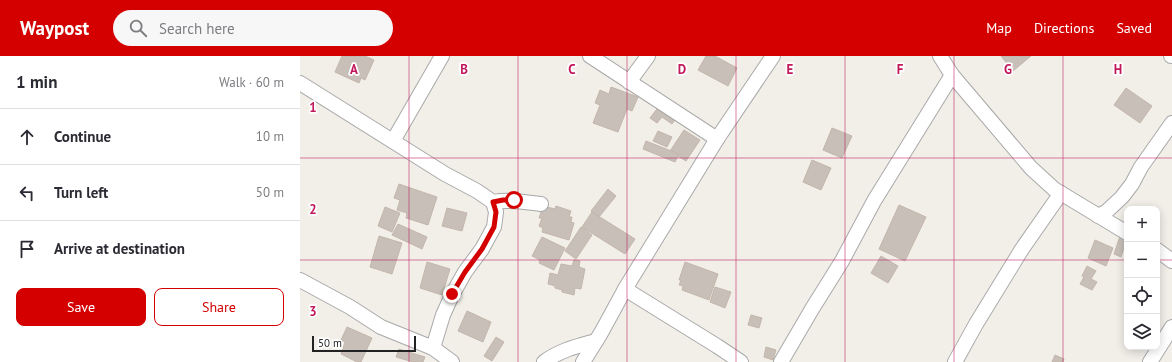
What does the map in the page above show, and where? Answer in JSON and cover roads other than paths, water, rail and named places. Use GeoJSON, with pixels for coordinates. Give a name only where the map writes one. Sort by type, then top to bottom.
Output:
{"type":"FeatureCollection","features":[{"type":"Feature","properties":{"kind":"street"},"geometry":{"type":"LineString","coordinates":[[393,141],[442,56]]}},
{"type":"Feature","properties":{"kind":"street"},"geometry":{"type":"LineString","coordinates":[[590,56],[717,139]]}},
{"type":"Feature","properties":{"kind":"street"},"geometry":{"type":"LineString","coordinates":[[629,82],[648,56]]}},
{"type":"Feature","properties":{"kind":"street"},"geometry":{"type":"LineString","coordinates":[[583,362],[624,289],[717,139],[774,56]]}},
{"type":"Feature","properties":{"kind":"street"},"geometry":{"type":"LineString","coordinates":[[940,56],[952,75],[1032,168],[1054,189],[1124,231]]}},
{"type":"Feature","properties":{"kind":"street"},"geometry":{"type":"LineString","coordinates":[[781,362],[842,261],[874,201],[952,75]]}},
{"type":"Feature","properties":{"kind":"street"},"geometry":{"type":"LineString","coordinates":[[300,83],[445,174],[477,191],[493,202],[496,212],[494,227],[482,249],[465,272],[452,294],[443,315],[433,348]]}},
{"type":"Feature","properties":{"kind":"street"},"geometry":{"type":"LineString","coordinates":[[1098,216],[1106,212],[1122,197],[1172,123]]}},
{"type":"Feature","properties":{"kind":"street"},"geometry":{"type":"LineString","coordinates":[[955,362],[976,324],[1022,249],[1061,193]]}},
{"type":"Feature","properties":{"kind":"street"},"geometry":{"type":"LineString","coordinates":[[493,202],[503,200],[541,204]]}},
{"type":"Feature","properties":{"kind":"street"},"geometry":{"type":"LineString","coordinates":[[1160,252],[1172,261]]}},
{"type":"Feature","properties":{"kind":"street"},"geometry":{"type":"LineString","coordinates":[[300,280],[350,307],[381,327],[433,348],[452,362]]}},
{"type":"Feature","properties":{"kind":"street"},"geometry":{"type":"LineString","coordinates":[[624,289],[741,362]]}},
{"type":"Feature","properties":{"kind":"street"},"geometry":{"type":"LineString","coordinates":[[1150,362],[1172,326]]}},
{"type":"Feature","properties":{"kind":"street"},"geometry":{"type":"LineString","coordinates":[[544,362],[560,352],[596,340]]}}]}
